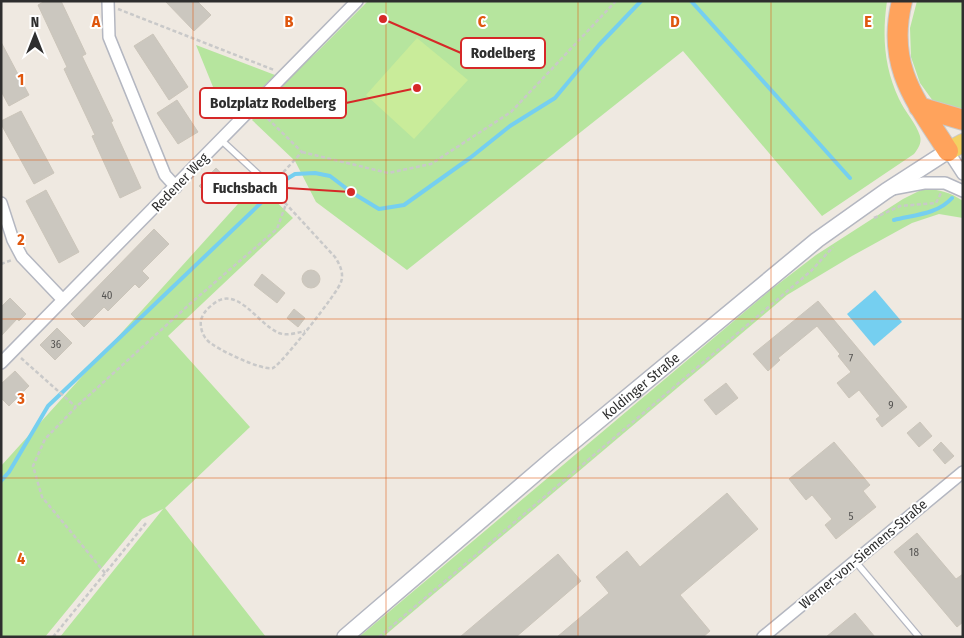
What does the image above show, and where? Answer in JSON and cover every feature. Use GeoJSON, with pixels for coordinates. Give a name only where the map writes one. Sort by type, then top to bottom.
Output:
{"type":"FeatureCollection","features":[{"type":"Feature","properties":{"kind":"highway"},"geometry":{"type":"LineString","coordinates":[[902,1],[897,29],[899,60],[907,85],[919,107],[956,147]]}},
{"type":"Feature","properties":{"kind":"highway"},"geometry":{"type":"LineString","coordinates":[[919,107],[963,120]]}},
{"type":"Feature","properties":{"kind":"street","name":"Redener Weg"},"geometry":{"type":"LineString","coordinates":[[1,363],[357,1]]}},
{"type":"Feature","properties":{"kind":"street"},"geometry":{"type":"LineString","coordinates":[[108,3],[109,37],[165,175],[176,187]]}},
{"type":"Feature","properties":{"kind":"street"},"geometry":{"type":"LineString","coordinates":[[956,147],[963,174]]}},
{"type":"Feature","properties":{"kind":"street","name":"Koldinger Straße"},"geometry":{"type":"LineString","coordinates":[[345,637],[556,456],[817,240],[886,190],[956,147]]}},
{"type":"Feature","properties":{"kind":"street"},"geometry":{"type":"LineString","coordinates":[[886,190],[924,183],[944,183],[963,191]]}},
{"type":"Feature","properties":{"kind":"street"},"geometry":{"type":"LineString","coordinates":[[1,203],[13,240],[22,257],[63,300]]}},
{"type":"Feature","properties":{"kind":"street","name":"Werner-von-Siemens-Straße"},"geometry":{"type":"LineString","coordinates":[[763,637],[963,472]]}},
{"type":"Feature","properties":{"kind":"lane"},"geometry":{"type":"LineString","coordinates":[[221,140],[271,186]]}},
{"type":"Feature","properties":{"kind":"lane"},"geometry":{"type":"LineString","coordinates":[[855,561],[919,637]]}},
{"type":"Feature","properties":{"kind":"path"},"geometry":{"type":"LineString","coordinates":[[254,106],[302,152],[388,173],[431,164],[511,112],[616,1]]}},
{"type":"Feature","properties":{"kind":"path"},"geometry":{"type":"LineString","coordinates":[[108,3],[285,75]]}},
{"type":"Feature","properties":{"kind":"path"},"geometry":{"type":"LineString","coordinates":[[271,186],[302,152]]}},
{"type":"Feature","properties":{"kind":"path"},"geometry":{"type":"LineString","coordinates":[[278,194],[335,257],[342,274],[341,283],[336,293],[276,368],[267,369],[253,365],[209,343],[201,328],[201,319],[205,311],[224,298],[232,298],[280,333],[292,334],[305,331]]}},
{"type":"Feature","properties":{"kind":"path"},"geometry":{"type":"LineString","coordinates":[[105,573],[42,497],[33,466],[46,439],[76,407],[198,296],[277,229],[286,204]]}},
{"type":"Feature","properties":{"kind":"path"},"geometry":{"type":"LineString","coordinates":[[872,218],[900,206],[932,204]]}},
{"type":"Feature","properties":{"kind":"path"},"geometry":{"type":"LineString","coordinates":[[379,637],[811,271],[834,246]]}},
{"type":"Feature","properties":{"kind":"path"},"geometry":{"type":"LineString","coordinates":[[14,350],[42,378],[55,387],[76,407]]}},
{"type":"Feature","properties":{"kind":"path"},"geometry":{"type":"LineString","coordinates":[[53,637],[146,523]]}},
{"type":"Feature","properties":{"kind":"green space"},"geometry":{"type":"Polygon","coordinates":[[[368,1],[887,1],[885,39],[887,63],[899,99],[918,131],[920,143],[914,154],[822,216],[683,51],[407,270],[316,202],[295,161],[252,120],[289,77],[368,1]]]}},
{"type":"Feature","properties":{"kind":"green space"},"geometry":{"type":"Polygon","coordinates":[[[917,1],[963,1],[963,114],[933,101],[920,83],[911,57],[910,28],[917,1]]]}},
{"type":"Feature","properties":{"kind":"green space"},"geometry":{"type":"Polygon","coordinates":[[[417,38],[468,80],[414,139],[366,95],[417,38]]]}},
{"type":"Feature","properties":{"kind":"green space"},"geometry":{"type":"Polygon","coordinates":[[[196,45],[275,75],[235,114],[224,114],[196,45]]]}},
{"type":"Feature","properties":{"kind":"green space"},"geometry":{"type":"Polygon","coordinates":[[[257,183],[293,218],[168,336],[250,427],[165,508],[266,637],[60,637],[163,509],[142,519],[45,637],[1,637],[1,466],[257,183]]]}},
{"type":"Feature","properties":{"kind":"green space"},"geometry":{"type":"Polygon","coordinates":[[[923,189],[944,192],[963,201],[963,218],[939,214],[912,223],[787,295],[383,637],[359,637],[773,288],[816,255],[903,199],[923,189]]]}},
{"type":"Feature","properties":{"kind":"water"},"geometry":{"type":"Polygon","coordinates":[[[875,290],[902,322],[874,346],[847,314],[875,290]]]}},
{"type":"Feature","properties":{"kind":"building"},"geometry":{"type":"Polygon","coordinates":[[[45,1],[61,1],[86,54],[82,56],[113,121],[111,122],[141,188],[120,198],[92,136],[95,135],[64,69],[67,67],[38,5],[45,1]]]}},
{"type":"Feature","properties":{"kind":"building"},"geometry":{"type":"Polygon","coordinates":[[[165,1],[197,1],[211,15],[194,31],[165,1]]]}},
{"type":"Feature","properties":{"kind":"building"},"geometry":{"type":"Polygon","coordinates":[[[153,34],[188,87],[169,100],[134,46],[153,34]]]}},
{"type":"Feature","properties":{"kind":"building"},"geometry":{"type":"Polygon","coordinates":[[[1,42],[29,95],[9,106],[1,91],[1,42]]]}},
{"type":"Feature","properties":{"kind":"building"},"geometry":{"type":"Polygon","coordinates":[[[177,100],[198,132],[178,144],[157,113],[177,100]]]}},
{"type":"Feature","properties":{"kind":"building"},"geometry":{"type":"Polygon","coordinates":[[[21,111],[54,173],[34,184],[1,124],[1,121],[21,111]]]}},
{"type":"Feature","properties":{"kind":"building"},"geometry":{"type":"Polygon","coordinates":[[[216,168],[241,192],[232,201],[222,191],[213,200],[199,186],[216,168]]]}},
{"type":"Feature","properties":{"kind":"building"},"geometry":{"type":"Polygon","coordinates":[[[46,190],[79,252],[59,263],[26,201],[46,190]]]}},
{"type":"Feature","properties":{"kind":"building"},"geometry":{"type":"Polygon","coordinates":[[[154,229],[169,244],[142,271],[149,278],[139,288],[135,284],[108,311],[104,307],[84,327],[71,314],[154,229]]]}},
{"type":"Feature","properties":{"kind":"building"},"geometry":{"type":"Polygon","coordinates":[[[307,270],[315,270],[320,275],[318,286],[307,288],[302,283],[302,275],[307,270]]]}},
{"type":"Feature","properties":{"kind":"building"},"geometry":{"type":"Polygon","coordinates":[[[262,274],[285,293],[277,303],[254,285],[262,274]]]}},
{"type":"Feature","properties":{"kind":"building"},"geometry":{"type":"Polygon","coordinates":[[[10,298],[26,314],[19,321],[17,319],[1,336],[1,307],[10,298]]]}},
{"type":"Feature","properties":{"kind":"building"},"geometry":{"type":"Polygon","coordinates":[[[818,301],[907,407],[882,427],[876,419],[880,416],[859,390],[849,398],[837,383],[851,372],[838,356],[840,354],[817,326],[778,358],[780,360],[768,371],[753,354],[818,301]]]}},
{"type":"Feature","properties":{"kind":"building"},"geometry":{"type":"Polygon","coordinates":[[[294,309],[305,318],[298,327],[287,318],[294,309]]]}},
{"type":"Feature","properties":{"kind":"building"},"geometry":{"type":"Polygon","coordinates":[[[57,328],[72,343],[55,360],[40,345],[57,328]]]}},
{"type":"Feature","properties":{"kind":"building"},"geometry":{"type":"Polygon","coordinates":[[[15,371],[29,386],[9,406],[1,398],[1,384],[15,371]]]}},
{"type":"Feature","properties":{"kind":"building"},"geometry":{"type":"Polygon","coordinates":[[[726,383],[738,398],[716,415],[704,400],[726,383]]]}},
{"type":"Feature","properties":{"kind":"building"},"geometry":{"type":"Polygon","coordinates":[[[920,422],[932,436],[919,447],[907,433],[920,422]]]}},
{"type":"Feature","properties":{"kind":"building"},"geometry":{"type":"Polygon","coordinates":[[[834,442],[870,485],[863,491],[876,507],[836,539],[825,525],[832,519],[812,495],[806,500],[789,479],[834,442]]]}},
{"type":"Feature","properties":{"kind":"building"},"geometry":{"type":"Polygon","coordinates":[[[941,442],[954,456],[945,464],[933,450],[941,442]]]}},
{"type":"Feature","properties":{"kind":"building"},"geometry":{"type":"Polygon","coordinates":[[[727,493],[758,529],[680,595],[710,631],[703,637],[557,637],[609,593],[596,577],[627,551],[640,567],[727,493]]]}},
{"type":"Feature","properties":{"kind":"building"},"geometry":{"type":"Polygon","coordinates":[[[917,533],[956,579],[963,574],[963,622],[957,627],[894,552],[917,533]]]}},
{"type":"Feature","properties":{"kind":"building"},"geometry":{"type":"Polygon","coordinates":[[[558,554],[581,581],[516,637],[460,637],[558,554]]]}},
{"type":"Feature","properties":{"kind":"building"},"geometry":{"type":"Polygon","coordinates":[[[855,613],[875,637],[826,637],[855,613]]]}},
{"type":"Feature","properties":{"kind":"waterway"},"geometry":{"type":"LineString","coordinates":[[1,481],[9,472],[48,406],[285,180],[295,174],[315,173],[330,176],[351,192],[379,209],[404,205],[470,158],[510,126],[555,98],[599,45],[641,1]]}},
{"type":"Feature","properties":{"kind":"waterway"},"geometry":{"type":"LineString","coordinates":[[691,1],[850,178]]}},
{"type":"Feature","properties":{"kind":"waterway"},"geometry":{"type":"LineString","coordinates":[[894,220],[933,211],[952,198]]}},
{"type":"Feature","properties":{"kind":"place","name":"Rodelberg"},"geometry":{"type":"Point","coordinates":[383,19]}},
{"type":"Feature","properties":{"kind":"place","name":"Bolzplatz Rodelberg"},"geometry":{"type":"Point","coordinates":[417,88]}},
{"type":"Feature","properties":{"kind":"place","name":"Fuchsbach"},"geometry":{"type":"Point","coordinates":[351,192]}}]}
